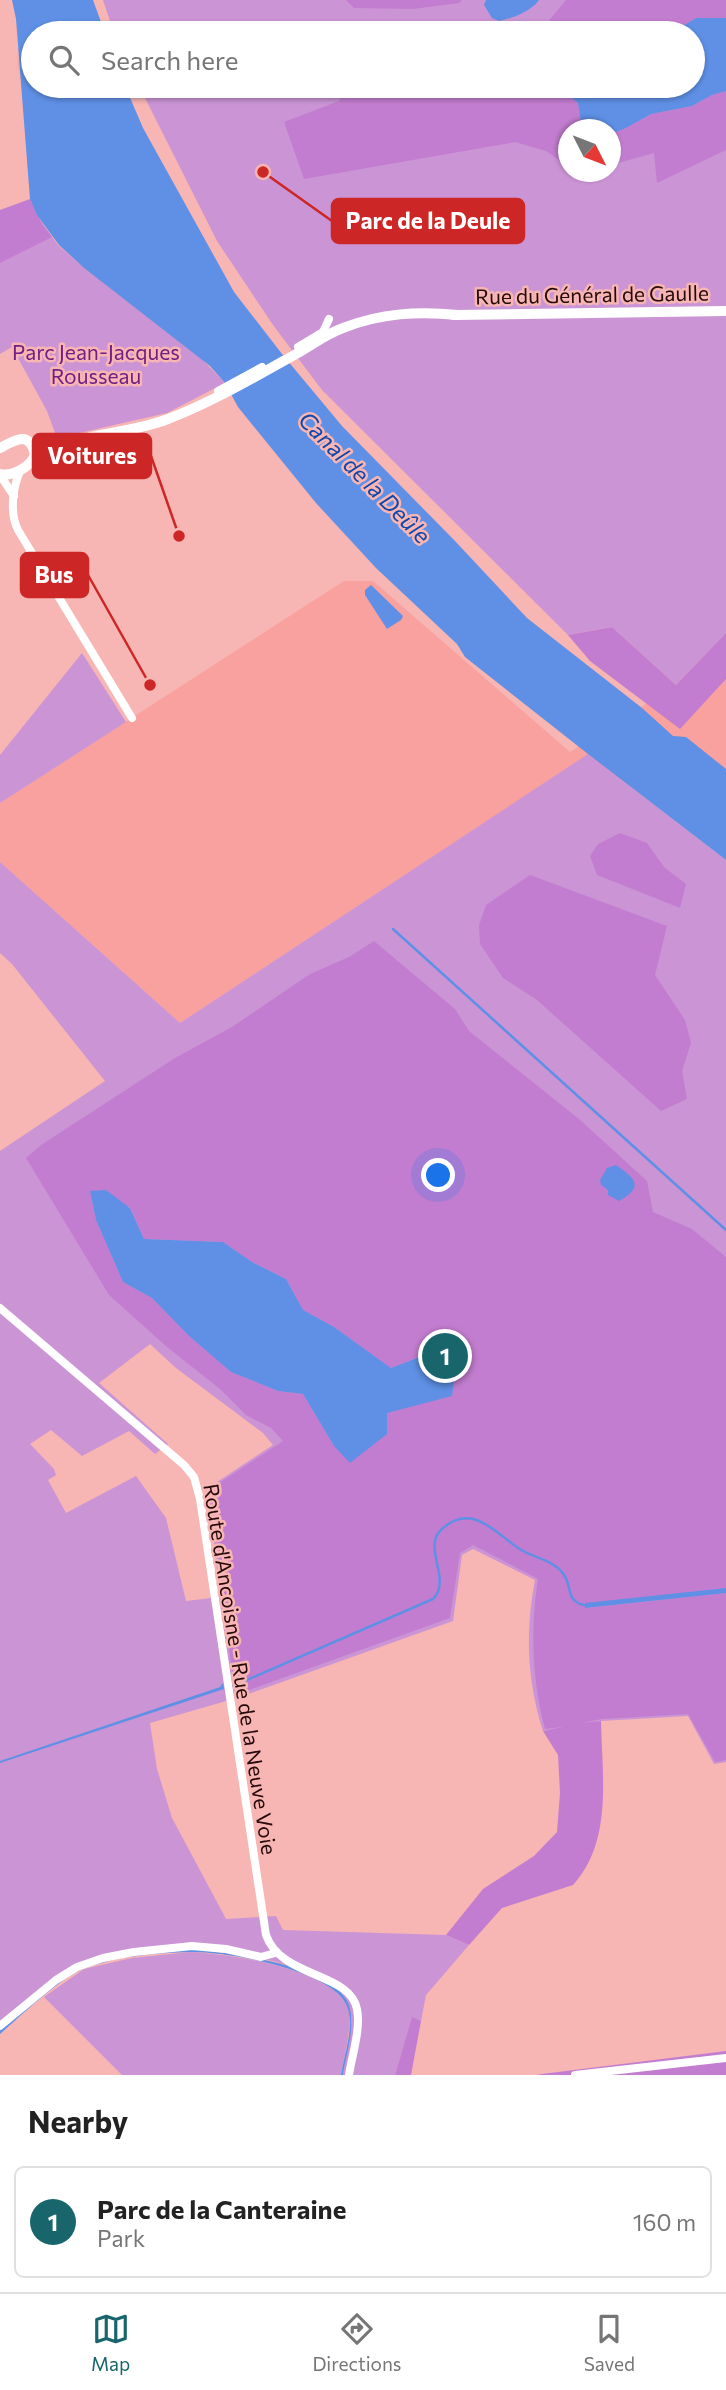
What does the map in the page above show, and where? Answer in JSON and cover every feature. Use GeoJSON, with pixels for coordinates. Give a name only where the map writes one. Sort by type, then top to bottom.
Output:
{"type":"FeatureCollection","features":[{"type":"Feature","properties":{"kind":"street","name":"Rue du Général de Gaulle"},"geometry":{"type":"LineString","coordinates":[[58,445],[155,423],[209,398],[341,328],[380,317],[419,312],[458,315],[726,311]]}},
{"type":"Feature","properties":{"kind":"street"},"geometry":{"type":"LineString","coordinates":[[298,350],[323,332],[329,319]]}},
{"type":"Feature","properties":{"kind":"street"},"geometry":{"type":"LineString","coordinates":[[184,407],[209,398]]}},
{"type":"Feature","properties":{"kind":"street"},"geometry":{"type":"LineString","coordinates":[[0,448],[5,440],[20,438],[31,443],[58,445]]}},
{"type":"Feature","properties":{"kind":"street"},"geometry":{"type":"LineString","coordinates":[[31,443],[35,454],[32,462]]}},
{"type":"Feature","properties":{"kind":"street"},"geometry":{"type":"LineString","coordinates":[[0,475],[8,476],[22,469],[58,445]]}},
{"type":"Feature","properties":{"kind":"street"},"geometry":{"type":"LineString","coordinates":[[22,469],[15,483],[14,496],[14,519],[20,535],[132,718]]}},
{"type":"Feature","properties":{"kind":"street"},"geometry":{"type":"LineString","coordinates":[[0,475],[14,496]]}},
{"type":"Feature","properties":{"kind":"street","name":"Route d'Ancoisne - Rue de la Neuve Voie"},"geometry":{"type":"LineString","coordinates":[[0,1308],[184,1465],[194,1477],[265,1928],[275,1953]]}},
{"type":"Feature","properties":{"kind":"street"},"geometry":{"type":"LineString","coordinates":[[0,2026],[63,1976],[103,1958],[192,1946],[226,1949],[261,1957],[275,1953],[336,1985],[354,2001],[357,2019],[349,2075]]}},
{"type":"Feature","properties":{"kind":"street"},"geometry":{"type":"LineString","coordinates":[[575,2075],[726,2058]]}},
{"type":"Feature","properties":{"kind":"shaded area"},"geometry":{"type":"Polygon","coordinates":[[[346,0],[462,0],[459,3],[413,9],[354,8],[346,0]]]}},
{"type":"Feature","properties":{"kind":"shaded area"},"geometry":{"type":"Polygon","coordinates":[[[566,0],[726,0],[726,18],[696,18],[691,21],[549,21],[566,0]]]}},
{"type":"Feature","properties":{"kind":"shaded area"},"geometry":{"type":"Polygon","coordinates":[[[726,91],[726,150],[657,183],[654,153],[621,162],[621,130],[651,114],[692,106],[726,91]]]}},
{"type":"Feature","properties":{"kind":"shaded area"},"geometry":{"type":"Polygon","coordinates":[[[340,98],[572,98],[578,103],[580,119],[558,119],[558,159],[546,151],[515,142],[304,179],[284,122],[339,101],[340,98]]]}},
{"type":"Feature","properties":{"kind":"shaded area"},"geometry":{"type":"Polygon","coordinates":[[[30,199],[42,224],[52,237],[0,263],[0,210],[30,199]]]}},
{"type":"Feature","properties":{"kind":"shaded area"},"geometry":{"type":"Polygon","coordinates":[[[344,581],[373,581],[570,752],[676,685],[726,633],[726,851],[586,756],[180,1023],[0,862],[0,803],[344,581]]]}},
{"type":"Feature","properties":{"kind":"shaded area"},"geometry":{"type":"Polygon","coordinates":[[[612,627],[676,685],[726,633],[726,679],[680,729],[590,661],[568,635],[612,627]]]}},
{"type":"Feature","properties":{"kind":"shaded area"},"geometry":{"type":"Polygon","coordinates":[[[620,833],[647,843],[664,867],[686,884],[680,908],[597,875],[590,856],[598,844],[620,833]]]}},
{"type":"Feature","properties":{"kind":"shaded area"},"geometry":{"type":"Polygon","coordinates":[[[530,875],[667,926],[655,975],[685,1020],[691,1043],[682,1071],[687,1099],[661,1111],[537,1000],[503,978],[480,944],[479,925],[486,905],[530,875]]]}},
{"type":"Feature","properties":{"kind":"shaded area"},"geometry":{"type":"Polygon","coordinates":[[[374,941],[455,1009],[469,1031],[579,1119],[647,1181],[653,1212],[692,1229],[726,1257],[726,1588],[585,1604],[586,1608],[726,1593],[726,1760],[715,1762],[688,1714],[602,1719],[580,1723],[601,1721],[603,1785],[600,1828],[586,1868],[573,1885],[502,1908],[469,1945],[446,1935],[483,1889],[534,1856],[557,1832],[560,1793],[558,1755],[543,1731],[563,1727],[545,1729],[537,1692],[533,1636],[538,1579],[473,1545],[460,1553],[450,1618],[235,1695],[210,1489],[283,1441],[271,1428],[246,1415],[220,1389],[167,1347],[109,1295],[26,1158],[41,1145],[175,1058],[232,1027],[310,974],[349,957],[374,941]],[[90,1191],[96,1220],[123,1282],[152,1298],[189,1336],[231,1372],[278,1391],[303,1394],[334,1446],[387,1413],[426,1354],[391,1368],[334,1327],[303,1310],[286,1279],[252,1262],[223,1242],[144,1239],[130,1207],[90,1191]]]}},
{"type":"Feature","properties":{"kind":"shaded area"},"geometry":{"type":"Polygon","coordinates":[[[412,2017],[421,2021],[411,2075],[395,2075],[412,2017]]]}},
{"type":"Feature","properties":{"kind":"shaded area"},"geometry":{"type":"Polygon","coordinates":[[[726,2051],[726,2075],[536,2075],[542,2074],[726,2051]]]}},
{"type":"Feature","properties":{"kind":"green space"},"geometry":{"type":"Polygon","coordinates":[[[103,0],[726,0],[726,633],[676,685],[612,627],[568,635],[322,390],[273,325],[217,241],[145,98],[705,98],[705,21],[110,21],[103,0]]]}},
{"type":"Feature","properties":{"kind":"green space","name":"Parc Jean-Jacques Rousseau"},"geometry":{"type":"Polygon","coordinates":[[[37,215],[58,245],[203,360],[225,383],[167,413],[57,438],[47,411],[12,347],[0,354],[0,216],[37,215]]]}},
{"type":"Feature","properties":{"kind":"green space"},"geometry":{"type":"Polygon","coordinates":[[[82,653],[126,722],[0,803],[0,755],[82,653]]]}},
{"type":"Feature","properties":{"kind":"green space"},"geometry":{"type":"Polygon","coordinates":[[[588,754],[726,860],[726,1762],[714,1764],[688,1716],[601,1721],[543,1731],[529,1656],[535,1580],[473,1549],[462,1555],[453,1621],[240,1697],[150,1723],[157,1769],[172,1818],[226,1919],[276,1916],[283,1930],[446,1935],[469,1945],[426,1995],[421,2021],[412,2018],[395,2075],[343,2075],[352,2021],[345,1997],[336,1989],[313,1976],[277,1962],[224,1951],[199,1949],[126,1956],[75,1971],[0,2030],[0,1151],[105,1081],[12,964],[0,953],[0,862],[180,1023],[588,754]],[[150,1344],[99,1383],[168,1444],[155,1454],[129,1431],[82,1456],[51,1430],[30,1444],[54,1469],[56,1475],[48,1480],[66,1513],[136,1476],[166,1518],[186,1601],[220,1597],[208,1488],[273,1445],[263,1433],[176,1368],[150,1344]]]}},
{"type":"Feature","properties":{"kind":"green space"},"geometry":{"type":"Polygon","coordinates":[[[191,1952],[276,1965],[320,1981],[337,1992],[349,2012],[348,2039],[341,2075],[122,2075],[44,1997],[84,1969],[132,1958],[191,1952]]]}},
{"type":"Feature","properties":{"kind":"water"},"geometry":{"type":"Polygon","coordinates":[[[12,0],[93,0],[101,21],[21,21],[21,83],[12,0]]]}},
{"type":"Feature","properties":{"kind":"water"},"geometry":{"type":"Polygon","coordinates":[[[486,0],[539,0],[521,14],[499,21],[492,18],[484,5],[486,0]]]}},
{"type":"Feature","properties":{"kind":"water"},"geometry":{"type":"Polygon","coordinates":[[[696,18],[726,18],[726,91],[692,106],[651,114],[621,130],[621,119],[580,119],[578,103],[572,98],[705,98],[705,21],[691,21],[696,18]]]}},
{"type":"Feature","properties":{"kind":"water","name":"Canal de la Deûle"},"geometry":{"type":"Polygon","coordinates":[[[22,98],[130,98],[143,128],[234,292],[342,426],[527,618],[642,708],[673,736],[686,737],[726,769],[726,860],[465,657],[457,644],[376,568],[316,503],[238,407],[225,383],[210,366],[84,268],[59,245],[37,215],[30,199],[22,98]]]}},
{"type":"Feature","properties":{"kind":"water"},"geometry":{"type":"Polygon","coordinates":[[[371,585],[403,616],[387,629],[365,595],[365,590],[371,585]]]}},
{"type":"Feature","properties":{"kind":"water"},"geometry":{"type":"Polygon","coordinates":[[[616,1165],[632,1178],[634,1183],[632,1191],[619,1201],[608,1195],[608,1190],[601,1185],[600,1180],[607,1168],[616,1165]]]}},
{"type":"Feature","properties":{"kind":"water"},"geometry":{"type":"Polygon","coordinates":[[[106,1190],[130,1208],[144,1239],[223,1242],[252,1262],[286,1279],[303,1310],[334,1327],[391,1368],[427,1354],[443,1359],[455,1373],[452,1396],[387,1413],[387,1434],[350,1463],[334,1446],[303,1394],[278,1391],[231,1372],[189,1336],[152,1298],[123,1282],[96,1220],[90,1191],[106,1190]]]}},
{"type":"Feature","properties":{"kind":"water"},"geometry":{"type":"Polygon","coordinates":[[[726,1588],[726,1593],[585,1608],[585,1603],[726,1588]]]}},
{"type":"Feature","properties":{"kind":"water"},"geometry":{"type":"Polygon","coordinates":[[[223,1683],[224,1689],[0,1763],[220,1687],[223,1683]]]}},
{"type":"Feature","properties":{"kind":"water"},"geometry":{"type":"Polygon","coordinates":[[[185,1949],[225,1953],[276,1963],[301,1970],[339,1991],[351,2013],[350,2040],[343,2075],[350,2022],[347,2006],[338,1993],[300,1973],[227,1955],[190,1952],[150,1954],[85,1968],[52,1988],[0,2034],[0,2030],[61,1979],[72,1972],[95,1963],[121,1957],[185,1949]]]}},
{"type":"Feature","properties":{"kind":"waterway"},"geometry":{"type":"LineString","coordinates":[[393,929],[726,1230]]}},
{"type":"Feature","properties":{"kind":"waterway"},"geometry":{"type":"LineString","coordinates":[[233,1686],[433,1599],[440,1582],[435,1553],[437,1535],[443,1528],[465,1518],[486,1524],[523,1551],[553,1564],[565,1576],[575,1601],[588,1606]]}},
{"type":"Feature","properties":{"kind":"place","name":"Parc de la Deule"},"geometry":{"type":"Point","coordinates":[263,172]}},
{"type":"Feature","properties":{"kind":"place","name":"Voitures"},"geometry":{"type":"Point","coordinates":[179,536]}},
{"type":"Feature","properties":{"kind":"place","name":"Bus"},"geometry":{"type":"Point","coordinates":[150,685]}},
{"type":"Feature","properties":{"kind":"place","name":"Parc de la Canteraine"},"geometry":{"type":"Point","coordinates":[445,1356]}}]}
